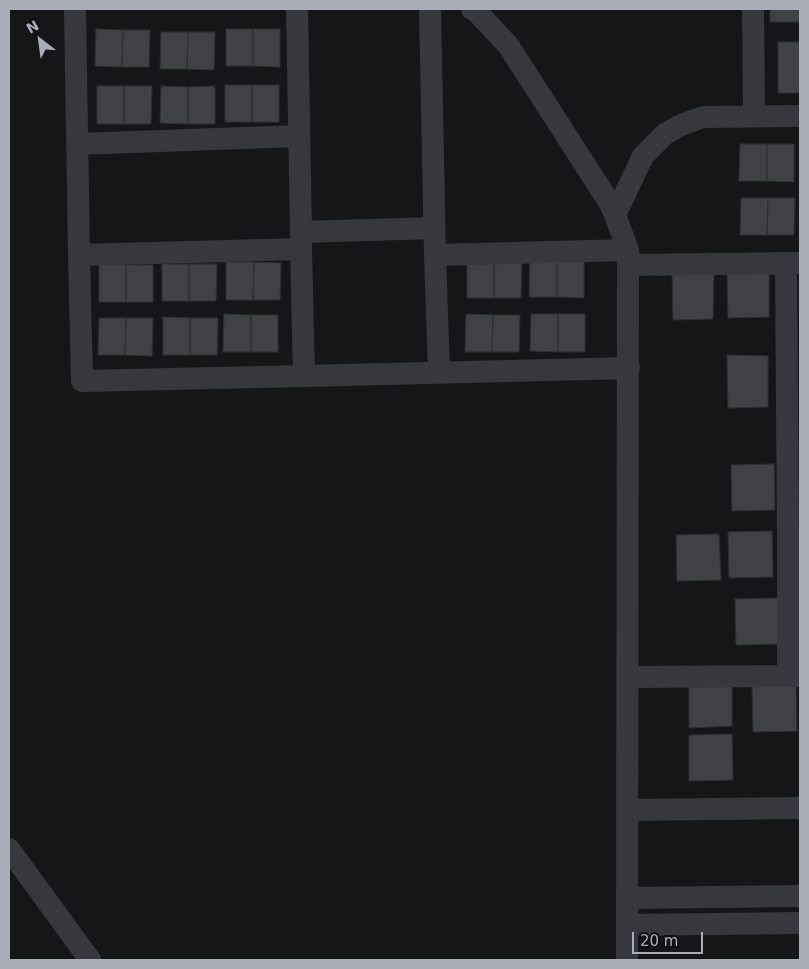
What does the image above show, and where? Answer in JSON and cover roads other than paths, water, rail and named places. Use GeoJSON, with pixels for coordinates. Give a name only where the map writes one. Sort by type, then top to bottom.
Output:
{"type":"FeatureCollection","features":[{"type":"Feature","properties":{"kind":"street"},"geometry":{"type":"LineString","coordinates":[[75,9],[82,381],[629,368]]}},
{"type":"Feature","properties":{"kind":"street"},"geometry":{"type":"LineString","coordinates":[[297,9],[304,376]]}},
{"type":"Feature","properties":{"kind":"street"},"geometry":{"type":"LineString","coordinates":[[430,9],[439,373]]}},
{"type":"Feature","properties":{"kind":"street"},"geometry":{"type":"LineString","coordinates":[[474,9],[508,44],[615,215],[628,258],[627,960]]}},
{"type":"Feature","properties":{"kind":"street"},"geometry":{"type":"LineString","coordinates":[[753,9],[754,116]]}},
{"type":"Feature","properties":{"kind":"street"},"geometry":{"type":"LineString","coordinates":[[615,215],[643,156],[665,134],[681,125],[703,117],[800,116]]}},
{"type":"Feature","properties":{"kind":"street"},"geometry":{"type":"LineString","coordinates":[[77,144],[299,136]]}},
{"type":"Feature","properties":{"kind":"street"},"geometry":{"type":"LineString","coordinates":[[79,255],[301,240],[434,228]]}},
{"type":"Feature","properties":{"kind":"street"},"geometry":{"type":"LineString","coordinates":[[435,254],[793,263],[794,676],[628,677]]}},
{"type":"Feature","properties":{"kind":"street"},"geometry":{"type":"LineString","coordinates":[[627,810],[800,808]]}},
{"type":"Feature","properties":{"kind":"street"},"geometry":{"type":"LineString","coordinates":[[9,848],[90,960]]}},
{"type":"Feature","properties":{"kind":"street"},"geometry":{"type":"LineString","coordinates":[[627,898],[800,896]]}},
{"type":"Feature","properties":{"kind":"street"},"geometry":{"type":"LineString","coordinates":[[627,925],[800,923]]}}]}
